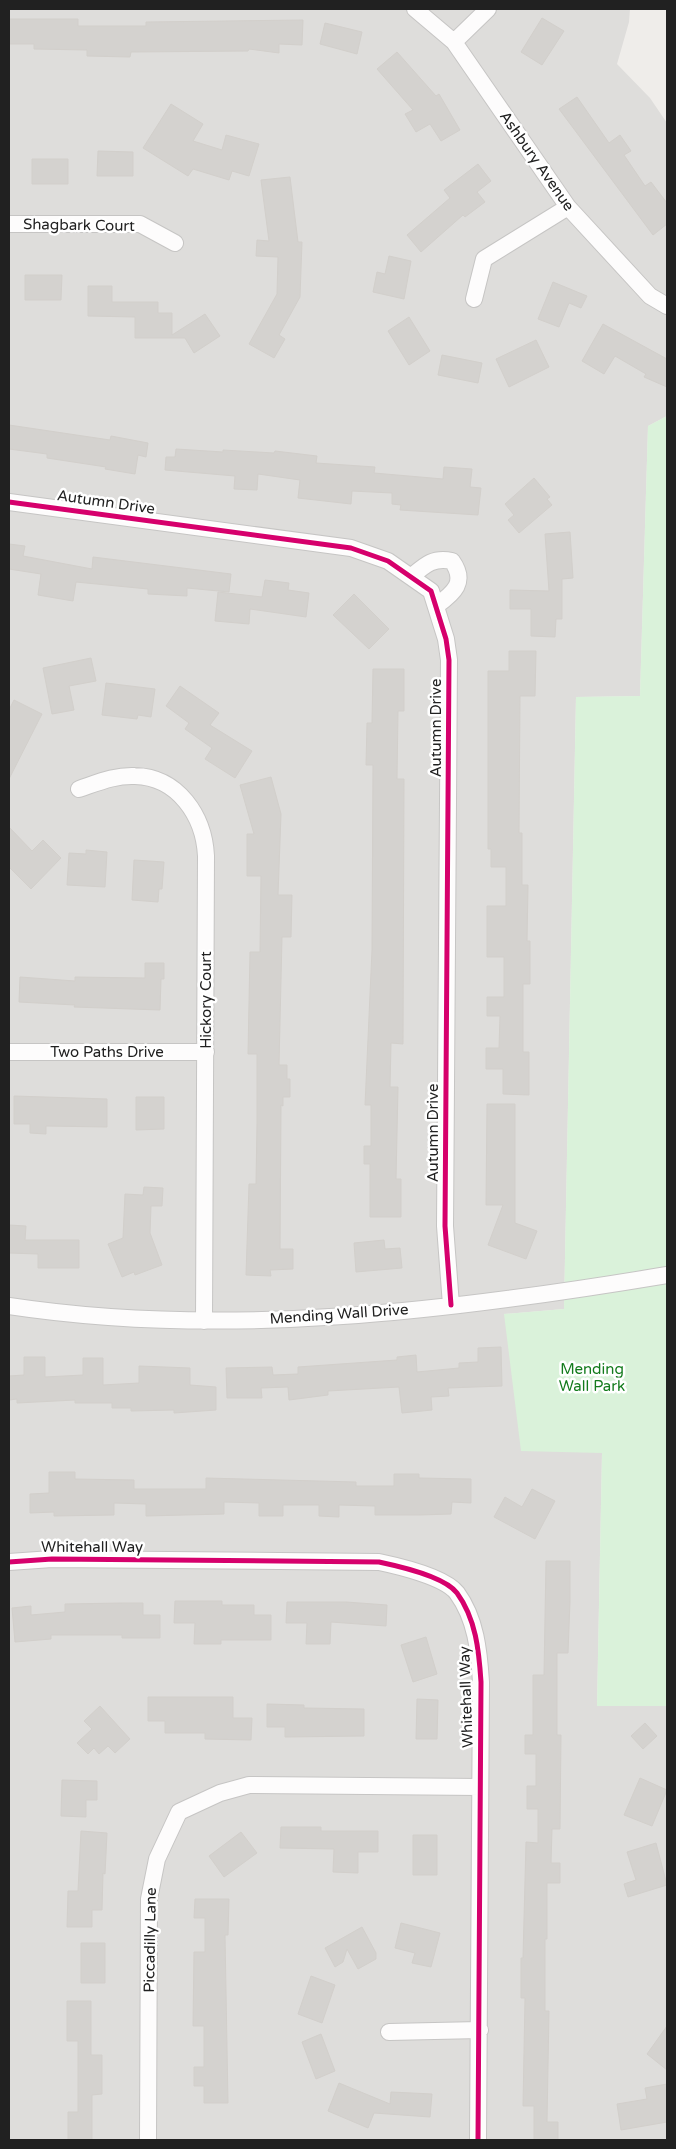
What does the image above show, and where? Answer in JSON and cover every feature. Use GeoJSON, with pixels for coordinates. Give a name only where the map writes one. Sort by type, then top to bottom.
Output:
{"type":"FeatureCollection","features":[{"type":"Feature","properties":{"kind":"street","name":"Ashbury Avenue"},"geometry":{"type":"LineString","coordinates":[[415,9],[454,42],[568,207],[650,296],[667,306]]}},
{"type":"Feature","properties":{"kind":"street"},"geometry":{"type":"LineString","coordinates":[[454,42],[488,9]]}},
{"type":"Feature","properties":{"kind":"street"},"geometry":{"type":"LineString","coordinates":[[474,299],[484,259],[568,207]]}},
{"type":"Feature","properties":{"kind":"street","name":"Shagbark Court"},"geometry":{"type":"LineString","coordinates":[[9,224],[140,224],[175,243]]}},
{"type":"Feature","properties":{"kind":"street","name":"Autumn Drive"},"geometry":{"type":"LineString","coordinates":[[9,502],[351,548],[376,555],[431,590],[446,639],[449,660],[445,1226],[451,1304]]}},
{"type":"Feature","properties":{"kind":"street"},"geometry":{"type":"LineString","coordinates":[[411,577],[430,561],[441,558],[452,561],[458,570],[459,579],[452,595],[436,606]]}},
{"type":"Feature","properties":{"kind":"street","name":"Hickory Court"},"geometry":{"type":"LineString","coordinates":[[79,789],[121,776],[148,778],[173,789],[187,801],[199,821],[206,843],[204,1321]]}},
{"type":"Feature","properties":{"kind":"street","name":"Two Paths Drive"},"geometry":{"type":"LineString","coordinates":[[9,1052],[206,1052]]}},
{"type":"Feature","properties":{"kind":"street","name":"Mending Wall Drive"},"geometry":{"type":"LineString","coordinates":[[9,1306],[92,1316],[204,1321],[323,1317],[555,1294],[667,1276]]}},
{"type":"Feature","properties":{"kind":"street","name":"Whitehall Way"},"geometry":{"type":"LineString","coordinates":[[9,1562],[52,1559],[379,1562],[419,1571],[456,1592],[479,1643],[481,1682],[478,2140]]}},
{"type":"Feature","properties":{"kind":"street","name":"Piccadilly Lane"},"geometry":{"type":"LineString","coordinates":[[148,2140],[149,1899],[157,1859],[179,1812],[220,1793],[249,1785],[480,1787]]}},
{"type":"Feature","properties":{"kind":"street"},"geometry":{"type":"LineString","coordinates":[[389,2032],[480,2030]]}},
{"type":"Feature","properties":{"kind":"shaded area"},"geometry":{"type":"Polygon","coordinates":[[[9,9],[630,9],[629,22],[617,64],[650,98],[667,123],[667,416],[648,426],[640,696],[576,697],[564,1309],[504,1314],[602,1453],[597,1706],[667,1706],[667,2140],[9,2140],[9,9]]]}},
{"type":"Feature","properties":{"kind":"green space","name":"Mending Wall Park"},"geometry":{"type":"Polygon","coordinates":[[[667,416],[667,1706],[597,1706],[602,1453],[521,1451],[504,1314],[564,1309],[576,697],[640,696],[648,426],[667,416]]]}},
{"type":"Feature","properties":{"kind":"building"},"geometry":{"type":"Polygon","coordinates":[[[542,18],[564,31],[542,65],[521,52],[542,18]]]}},
{"type":"Feature","properties":{"kind":"building"},"geometry":{"type":"Polygon","coordinates":[[[9,19],[78,19],[78,26],[146,26],[146,22],[303,20],[302,45],[279,44],[279,53],[249,49],[248,51],[131,52],[130,57],[87,56],[87,50],[34,49],[34,44],[9,44],[9,19]]]}},
{"type":"Feature","properties":{"kind":"building"},"geometry":{"type":"Polygon","coordinates":[[[325,23],[362,32],[357,54],[320,44],[325,23]]]}},
{"type":"Feature","properties":{"kind":"building"},"geometry":{"type":"Polygon","coordinates":[[[397,52],[436,96],[439,94],[460,130],[441,141],[430,124],[416,132],[405,114],[413,110],[377,69],[397,52]]]}},
{"type":"Feature","properties":{"kind":"building"},"geometry":{"type":"Polygon","coordinates":[[[577,97],[609,143],[620,135],[631,151],[624,155],[645,186],[651,182],[667,203],[667,224],[653,235],[559,109],[577,97]]]}},
{"type":"Feature","properties":{"kind":"building"},"geometry":{"type":"Polygon","coordinates":[[[171,104],[203,124],[193,141],[222,150],[226,135],[259,144],[249,176],[232,171],[229,180],[193,169],[188,176],[143,148],[171,104]]]}},
{"type":"Feature","properties":{"kind":"building"},"geometry":{"type":"Polygon","coordinates":[[[98,151],[133,152],[133,176],[97,176],[98,151]]]}},
{"type":"Feature","properties":{"kind":"building"},"geometry":{"type":"Polygon","coordinates":[[[32,159],[68,159],[68,184],[32,184],[32,159]]]}},
{"type":"Feature","properties":{"kind":"building"},"geometry":{"type":"Polygon","coordinates":[[[478,164],[491,181],[477,192],[485,202],[465,217],[463,215],[421,252],[407,235],[450,198],[444,190],[478,164]]]}},
{"type":"Feature","properties":{"kind":"building"},"geometry":{"type":"Polygon","coordinates":[[[290,177],[298,242],[302,242],[300,297],[279,335],[285,339],[274,358],[249,344],[277,294],[278,257],[256,256],[257,240],[269,241],[261,180],[290,177]]]}},
{"type":"Feature","properties":{"kind":"building"},"geometry":{"type":"Polygon","coordinates":[[[389,256],[411,261],[404,299],[373,292],[377,272],[385,274],[389,256]]]}},
{"type":"Feature","properties":{"kind":"building"},"geometry":{"type":"Polygon","coordinates":[[[25,275],[62,275],[61,300],[25,300],[25,275]]]}},
{"type":"Feature","properties":{"kind":"building"},"geometry":{"type":"Polygon","coordinates":[[[553,282],[587,296],[581,308],[569,303],[559,327],[538,319],[553,282]]]}},
{"type":"Feature","properties":{"kind":"building"},"geometry":{"type":"Polygon","coordinates":[[[88,286],[112,286],[112,302],[158,302],[158,313],[172,313],[172,335],[205,314],[220,336],[194,353],[185,338],[135,338],[135,317],[88,316],[88,286]]]}},
{"type":"Feature","properties":{"kind":"building"},"geometry":{"type":"Polygon","coordinates":[[[409,317],[430,351],[409,365],[388,331],[409,317]]]}},
{"type":"Feature","properties":{"kind":"building"},"geometry":{"type":"Polygon","coordinates":[[[603,324],[667,359],[667,387],[644,377],[646,374],[615,356],[604,374],[582,361],[603,324]]]}},
{"type":"Feature","properties":{"kind":"building"},"geometry":{"type":"Polygon","coordinates":[[[536,340],[549,367],[509,387],[496,359],[536,340]]]}},
{"type":"Feature","properties":{"kind":"building"},"geometry":{"type":"Polygon","coordinates":[[[442,355],[482,363],[478,383],[438,375],[442,355]]]}},
{"type":"Feature","properties":{"kind":"building"},"geometry":{"type":"Polygon","coordinates":[[[9,425],[110,440],[111,436],[148,443],[146,457],[138,455],[135,474],[105,469],[106,467],[47,458],[47,454],[9,449],[9,425]]]}},
{"type":"Feature","properties":{"kind":"building"},"geometry":{"type":"Polygon","coordinates":[[[176,449],[223,452],[223,450],[274,453],[275,451],[317,456],[316,463],[375,467],[374,473],[443,479],[444,467],[472,469],[470,487],[481,488],[478,515],[400,510],[401,505],[392,504],[392,493],[352,491],[351,504],[298,498],[300,480],[258,474],[257,490],[234,489],[235,476],[165,470],[166,457],[175,457],[176,449]]]}},
{"type":"Feature","properties":{"kind":"building"},"geometry":{"type":"Polygon","coordinates":[[[534,478],[550,497],[547,499],[552,505],[519,533],[508,520],[514,515],[505,504],[534,478]]]}},
{"type":"Feature","properties":{"kind":"building"},"geometry":{"type":"Polygon","coordinates":[[[570,532],[573,578],[562,579],[562,619],[556,619],[555,637],[531,636],[531,609],[510,609],[510,590],[549,591],[545,534],[570,532]]]}},
{"type":"Feature","properties":{"kind":"building"},"geometry":{"type":"Polygon","coordinates":[[[9,544],[25,546],[23,556],[92,569],[93,557],[231,574],[229,592],[187,588],[187,596],[148,594],[148,589],[76,582],[73,601],[38,595],[41,574],[9,569],[9,544]]]}},
{"type":"Feature","properties":{"kind":"building"},"geometry":{"type":"Polygon","coordinates":[[[265,580],[289,583],[288,590],[309,593],[306,617],[250,609],[249,624],[215,621],[218,592],[262,597],[265,580]]]}},
{"type":"Feature","properties":{"kind":"building"},"geometry":{"type":"Polygon","coordinates":[[[354,594],[389,629],[369,649],[333,615],[354,594]]]}},
{"type":"Feature","properties":{"kind":"building"},"geometry":{"type":"Polygon","coordinates":[[[509,651],[536,651],[535,696],[520,696],[519,833],[522,833],[522,885],[528,885],[527,941],[530,941],[530,984],[523,984],[523,1052],[529,1052],[529,1095],[503,1094],[503,1069],[486,1069],[486,1048],[499,1048],[500,1016],[487,1016],[487,997],[504,997],[504,957],[487,957],[487,906],[506,906],[506,867],[491,867],[491,849],[488,849],[488,671],[509,671],[509,651]]]}},
{"type":"Feature","properties":{"kind":"building"},"geometry":{"type":"Polygon","coordinates":[[[91,658],[96,681],[69,686],[74,710],[52,714],[43,668],[91,658]]]}},
{"type":"Feature","properties":{"kind":"building"},"geometry":{"type":"Polygon","coordinates":[[[373,669],[404,669],[404,711],[398,711],[397,779],[404,779],[403,1044],[391,1043],[390,1087],[398,1087],[396,1179],[401,1179],[401,1217],[370,1217],[370,1164],[364,1164],[364,1146],[371,1146],[371,1105],[365,1105],[372,950],[373,765],[366,765],[367,723],[372,723],[373,669]]]}},
{"type":"Feature","properties":{"kind":"building"},"geometry":{"type":"Polygon","coordinates":[[[106,683],[155,689],[151,717],[138,715],[137,719],[102,715],[106,683]]]}},
{"type":"Feature","properties":{"kind":"building"},"geometry":{"type":"Polygon","coordinates":[[[180,686],[219,713],[210,725],[252,751],[235,778],[205,759],[212,748],[185,729],[189,723],[166,706],[180,686]]]}},
{"type":"Feature","properties":{"kind":"building"},"geometry":{"type":"Polygon","coordinates":[[[14,700],[42,714],[9,779],[9,710],[14,700]]]}},
{"type":"Feature","properties":{"kind":"building"},"geometry":{"type":"Polygon","coordinates":[[[271,777],[281,814],[278,895],[292,895],[291,937],[282,937],[279,1065],[287,1065],[287,1079],[290,1079],[290,1097],[283,1097],[283,1106],[281,1105],[280,1249],[293,1249],[293,1269],[270,1270],[271,1276],[246,1275],[249,1184],[256,1184],[257,1124],[257,1054],[248,1054],[250,952],[260,952],[261,876],[247,876],[247,834],[254,834],[240,785],[271,777]]]}},
{"type":"Feature","properties":{"kind":"building"},"geometry":{"type":"Polygon","coordinates":[[[9,827],[32,851],[43,840],[61,858],[31,889],[9,867],[9,827]]]}},
{"type":"Feature","properties":{"kind":"building"},"geometry":{"type":"Polygon","coordinates":[[[86,850],[107,852],[105,887],[67,885],[69,853],[86,854],[86,850]]]}},
{"type":"Feature","properties":{"kind":"building"},"geometry":{"type":"Polygon","coordinates":[[[134,860],[164,862],[162,889],[159,889],[158,902],[132,900],[134,860]]]}},
{"type":"Feature","properties":{"kind":"building"},"geometry":{"type":"Polygon","coordinates":[[[145,963],[164,963],[164,979],[161,979],[160,1010],[74,1007],[75,1005],[19,1002],[20,977],[75,981],[75,977],[145,978],[145,963]]]}},
{"type":"Feature","properties":{"kind":"building"},"geometry":{"type":"Polygon","coordinates":[[[14,1096],[107,1099],[107,1127],[46,1126],[46,1134],[30,1133],[30,1124],[14,1124],[14,1096]]]}},
{"type":"Feature","properties":{"kind":"building"},"geometry":{"type":"Polygon","coordinates":[[[136,1097],[164,1097],[164,1129],[136,1130],[136,1097]]]}},
{"type":"Feature","properties":{"kind":"building"},"geometry":{"type":"Polygon","coordinates":[[[487,1104],[515,1104],[515,1223],[537,1231],[526,1259],[488,1245],[503,1205],[486,1205],[487,1104]]]}},
{"type":"Feature","properties":{"kind":"building"},"geometry":{"type":"Polygon","coordinates":[[[144,1187],[163,1188],[162,1206],[151,1206],[150,1233],[162,1265],[135,1275],[134,1272],[122,1277],[108,1244],[123,1238],[125,1194],[143,1195],[144,1187]]]}},
{"type":"Feature","properties":{"kind":"building"},"geometry":{"type":"Polygon","coordinates":[[[9,1225],[26,1226],[25,1240],[79,1240],[79,1268],[38,1268],[38,1254],[9,1253],[9,1225]]]}},
{"type":"Feature","properties":{"kind":"building"},"geometry":{"type":"Polygon","coordinates":[[[384,1240],[385,1249],[400,1248],[402,1268],[356,1272],[354,1243],[384,1240]]]}},
{"type":"Feature","properties":{"kind":"building"},"geometry":{"type":"Polygon","coordinates":[[[501,1347],[502,1386],[448,1388],[449,1396],[431,1397],[432,1410],[402,1413],[399,1387],[328,1391],[328,1395],[289,1400],[288,1387],[261,1388],[262,1398],[227,1398],[226,1368],[272,1367],[273,1375],[298,1374],[298,1367],[397,1360],[397,1357],[416,1355],[417,1372],[459,1368],[459,1363],[478,1362],[478,1348],[501,1347]]]}},
{"type":"Feature","properties":{"kind":"building"},"geometry":{"type":"Polygon","coordinates":[[[24,1357],[45,1357],[45,1377],[83,1375],[83,1358],[103,1358],[103,1385],[139,1383],[139,1366],[190,1368],[190,1385],[216,1387],[216,1410],[174,1413],[174,1410],[131,1411],[131,1408],[112,1408],[112,1403],[75,1403],[75,1400],[17,1403],[17,1399],[9,1400],[9,1376],[24,1375],[24,1357]]]}},
{"type":"Feature","properties":{"kind":"building"},"geometry":{"type":"Polygon","coordinates":[[[49,1472],[75,1472],[75,1479],[134,1480],[134,1489],[206,1489],[206,1478],[356,1482],[356,1486],[394,1486],[394,1474],[419,1474],[419,1478],[471,1479],[471,1503],[452,1502],[451,1514],[419,1515],[375,1515],[375,1506],[339,1505],[339,1517],[319,1516],[319,1505],[283,1505],[283,1516],[259,1516],[259,1503],[224,1502],[224,1514],[146,1516],[146,1504],[114,1503],[114,1515],[54,1516],[54,1512],[30,1513],[30,1494],[49,1493],[49,1472]]]}},
{"type":"Feature","properties":{"kind":"building"},"geometry":{"type":"Polygon","coordinates":[[[532,1489],[555,1501],[535,1539],[494,1517],[505,1497],[522,1507],[532,1489]]]}},
{"type":"Feature","properties":{"kind":"building"},"geometry":{"type":"Polygon","coordinates":[[[546,1561],[570,1561],[570,1601],[568,1653],[557,1653],[557,1735],[561,1735],[560,1829],[552,1829],[551,1863],[560,1863],[560,1883],[547,1883],[547,1939],[545,1939],[545,2011],[549,2011],[547,2122],[558,2122],[558,2140],[534,2140],[534,2106],[523,2106],[525,1998],[521,1998],[521,1958],[523,1958],[526,1842],[538,1843],[538,1809],[527,1809],[527,1786],[536,1786],[536,1754],[525,1754],[525,1735],[533,1735],[533,1675],[544,1675],[546,1561]]]}},
{"type":"Feature","properties":{"kind":"building"},"geometry":{"type":"Polygon","coordinates":[[[175,1601],[222,1601],[222,1605],[254,1605],[254,1615],[271,1615],[271,1640],[221,1640],[221,1644],[194,1644],[195,1623],[174,1623],[175,1601]]]}},
{"type":"Feature","properties":{"kind":"building"},"geometry":{"type":"Polygon","coordinates":[[[287,1602],[346,1602],[387,1605],[386,1626],[331,1622],[330,1644],[306,1644],[307,1623],[286,1623],[287,1602]]]}},
{"type":"Feature","properties":{"kind":"building"},"geometry":{"type":"Polygon","coordinates":[[[143,1603],[143,1615],[160,1615],[160,1638],[122,1638],[122,1635],[51,1635],[51,1639],[15,1642],[12,1608],[31,1606],[31,1615],[65,1612],[65,1604],[143,1603]]]}},
{"type":"Feature","properties":{"kind":"building"},"geometry":{"type":"Polygon","coordinates":[[[426,1637],[437,1674],[413,1682],[401,1645],[426,1637]]]}},
{"type":"Feature","properties":{"kind":"building"},"geometry":{"type":"Polygon","coordinates":[[[148,1697],[233,1697],[233,1718],[252,1718],[251,1740],[205,1739],[205,1733],[165,1733],[165,1721],[148,1721],[148,1697]]]}},
{"type":"Feature","properties":{"kind":"building"},"geometry":{"type":"Polygon","coordinates":[[[417,1699],[438,1700],[437,1739],[416,1739],[417,1699]]]}},
{"type":"Feature","properties":{"kind":"building"},"geometry":{"type":"Polygon","coordinates":[[[267,1704],[304,1705],[304,1708],[364,1709],[364,1736],[285,1737],[285,1727],[267,1727],[267,1704]]]}},
{"type":"Feature","properties":{"kind":"building"},"geometry":{"type":"Polygon","coordinates":[[[100,1706],[130,1739],[115,1753],[108,1746],[99,1754],[94,1748],[88,1754],[77,1743],[92,1729],[84,1721],[100,1706]]]}},
{"type":"Feature","properties":{"kind":"building"},"geometry":{"type":"Polygon","coordinates":[[[645,1723],[657,1736],[643,1749],[631,1736],[645,1723]]]}},
{"type":"Feature","properties":{"kind":"building"},"geometry":{"type":"Polygon","coordinates":[[[640,1778],[667,1790],[652,1826],[624,1815],[640,1778]]]}},
{"type":"Feature","properties":{"kind":"building"},"geometry":{"type":"Polygon","coordinates":[[[62,1780],[97,1781],[97,1800],[86,1800],[86,1817],[61,1816],[62,1780]]]}},
{"type":"Feature","properties":{"kind":"building"},"geometry":{"type":"Polygon","coordinates":[[[281,1827],[321,1827],[321,1831],[378,1831],[378,1852],[358,1852],[358,1873],[333,1872],[334,1849],[280,1848],[281,1827]]]}},
{"type":"Feature","properties":{"kind":"building"},"geometry":{"type":"Polygon","coordinates":[[[81,1831],[107,1833],[102,1910],[92,1910],[92,1927],[67,1927],[68,1891],[78,1891],[81,1831]]]}},
{"type":"Feature","properties":{"kind":"building"},"geometry":{"type":"Polygon","coordinates":[[[241,1832],[257,1853],[224,1877],[209,1856],[241,1832]]]}},
{"type":"Feature","properties":{"kind":"building"},"geometry":{"type":"Polygon","coordinates":[[[413,1835],[437,1835],[437,1875],[413,1875],[413,1835]]]}},
{"type":"Feature","properties":{"kind":"building"},"geometry":{"type":"Polygon","coordinates":[[[656,1843],[667,1885],[628,1897],[624,1884],[636,1880],[627,1852],[656,1843]]]}},
{"type":"Feature","properties":{"kind":"building"},"geometry":{"type":"Polygon","coordinates":[[[195,1899],[229,1899],[228,1935],[225,1935],[228,2103],[204,2103],[204,2086],[194,2086],[194,2067],[204,2067],[204,2026],[193,2026],[194,1952],[205,1952],[205,1918],[194,1918],[195,1899]]]}},
{"type":"Feature","properties":{"kind":"building"},"geometry":{"type":"Polygon","coordinates":[[[401,1923],[440,1933],[431,1967],[412,1963],[415,1953],[395,1948],[401,1923]]]}},
{"type":"Feature","properties":{"kind":"building"},"geometry":{"type":"Polygon","coordinates":[[[362,1927],[376,1953],[376,1959],[358,1969],[347,1949],[343,1962],[335,1967],[325,1948],[362,1927]]]}},
{"type":"Feature","properties":{"kind":"building"},"geometry":{"type":"Polygon","coordinates":[[[81,1943],[105,1943],[105,1983],[81,1983],[81,1943]]]}},
{"type":"Feature","properties":{"kind":"building"},"geometry":{"type":"Polygon","coordinates":[[[311,1976],[335,1985],[322,2023],[298,2014],[311,1976]]]}},
{"type":"Feature","properties":{"kind":"building"},"geometry":{"type":"Polygon","coordinates":[[[67,2001],[91,2001],[91,2055],[102,2055],[102,2094],[92,2095],[92,2140],[68,2140],[68,2112],[78,2112],[78,2041],[67,2041],[67,2001]]]}},
{"type":"Feature","properties":{"kind":"building"},"geometry":{"type":"Polygon","coordinates":[[[667,2026],[667,2070],[647,2054],[667,2026]]]}},
{"type":"Feature","properties":{"kind":"building"},"geometry":{"type":"Polygon","coordinates":[[[321,2034],[335,2071],[316,2079],[302,2042],[321,2034]]]}},
{"type":"Feature","properties":{"kind":"building"},"geometry":{"type":"Polygon","coordinates":[[[339,2083],[390,2104],[391,2092],[432,2094],[430,2117],[374,2113],[368,2128],[328,2111],[339,2083]]]}},
{"type":"Feature","properties":{"kind":"building"},"geometry":{"type":"Polygon","coordinates":[[[667,2084],[667,2122],[621,2130],[617,2104],[647,2099],[645,2088],[667,2084]]]}},
{"type":"Feature","properties":{"kind":"cycle path"},"geometry":{"type":"LineString","coordinates":[[9,502],[351,548],[388,561],[431,591],[446,639],[449,660],[445,1226],[451,1305]]}},
{"type":"Feature","properties":{"kind":"cycle path"},"geometry":{"type":"LineString","coordinates":[[9,1562],[52,1559],[379,1562],[432,1577],[451,1587],[457,1593],[472,1624],[478,1647],[481,1682],[478,2140]]}}]}
